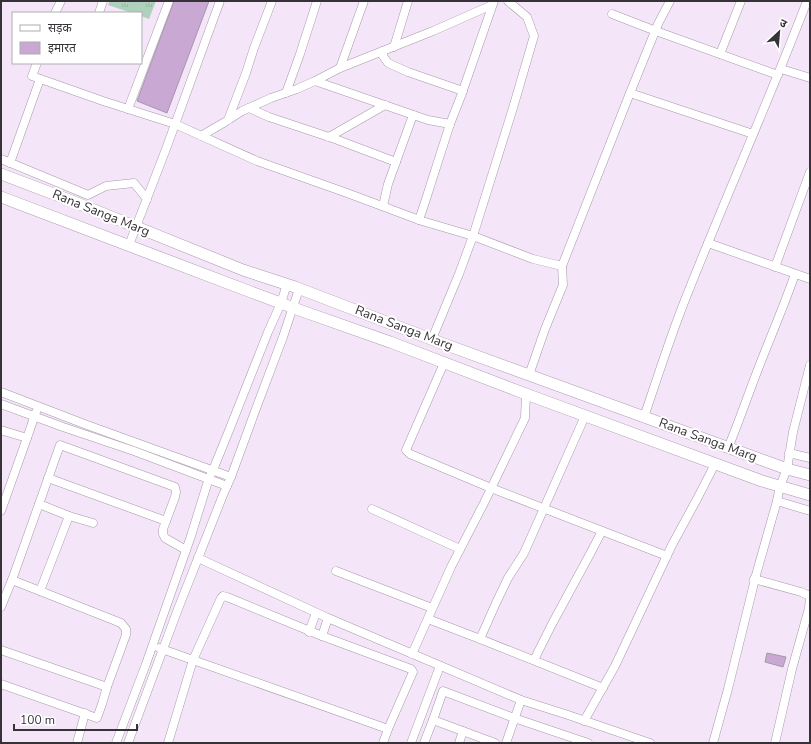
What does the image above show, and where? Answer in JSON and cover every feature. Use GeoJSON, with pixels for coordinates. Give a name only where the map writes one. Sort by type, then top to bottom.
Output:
{"type":"FeatureCollection","features":[{"type":"Feature","properties":{"kind":"main road","name":"Rana Sanga Marg"},"geometry":{"type":"LineString","coordinates":[[1,174],[242,270],[299,288],[432,339],[728,448],[787,469],[810,475]]}},
{"type":"Feature","properties":{"kind":"main road","name":"Rana Sanga Marg"},"geometry":{"type":"LineString","coordinates":[[1,197],[293,308],[390,342],[762,482],[810,494]]}},
{"type":"Feature","properties":{"kind":"street"},"geometry":{"type":"LineString","coordinates":[[56,12],[61,1]]}},
{"type":"Feature","properties":{"kind":"street"},"geometry":{"type":"LineString","coordinates":[[99,12],[103,1]]}},
{"type":"Feature","properties":{"kind":"street"},"geometry":{"type":"LineString","coordinates":[[128,109],[144,60],[169,1]]}},
{"type":"Feature","properties":{"kind":"street"},"geometry":{"type":"LineString","coordinates":[[129,245],[220,1]]}},
{"type":"Feature","properties":{"kind":"street"},"geometry":{"type":"LineString","coordinates":[[228,120],[272,1]]}},
{"type":"Feature","properties":{"kind":"street"},"geometry":{"type":"LineString","coordinates":[[286,93],[317,1]]}},
{"type":"Feature","properties":{"kind":"street"},"geometry":{"type":"LineString","coordinates":[[340,68],[364,1]]}},
{"type":"Feature","properties":{"kind":"street"},"geometry":{"type":"LineString","coordinates":[[394,47],[408,1]]}},
{"type":"Feature","properties":{"kind":"street"},"geometry":{"type":"LineString","coordinates":[[432,339],[473,236],[534,36],[527,17],[508,1]]}},
{"type":"Feature","properties":{"kind":"street"},"geometry":{"type":"LineString","coordinates":[[529,375],[545,329],[563,285],[562,266],[630,93],[670,1]]}},
{"type":"Feature","properties":{"kind":"street"},"geometry":{"type":"LineString","coordinates":[[720,54],[741,1]]}},
{"type":"Feature","properties":{"kind":"street"},"geometry":{"type":"LineString","coordinates":[[644,417],[682,306],[780,72],[808,1]]}},
{"type":"Feature","properties":{"kind":"street"},"geometry":{"type":"LineString","coordinates":[[201,136],[242,111],[315,81],[340,68],[433,31],[493,3]]}},
{"type":"Feature","properties":{"kind":"street"},"geometry":{"type":"LineString","coordinates":[[419,220],[450,124],[493,3]]}},
{"type":"Feature","properties":{"kind":"street"},"geometry":{"type":"LineString","coordinates":[[612,14],[720,54],[780,72],[810,78]]}},
{"type":"Feature","properties":{"kind":"street"},"geometry":{"type":"LineString","coordinates":[[382,51],[383,56],[388,63],[408,72],[463,91]]}},
{"type":"Feature","properties":{"kind":"street"},"geometry":{"type":"LineString","coordinates":[[37,64],[32,76],[175,124],[257,161],[419,220],[473,236],[533,259],[562,266]]}},
{"type":"Feature","properties":{"kind":"street"},"geometry":{"type":"LineString","coordinates":[[10,163],[40,78]]}},
{"type":"Feature","properties":{"kind":"street"},"geometry":{"type":"LineString","coordinates":[[315,81],[428,120],[450,124]]}},
{"type":"Feature","properties":{"kind":"street"},"geometry":{"type":"LineString","coordinates":[[630,93],[753,134]]}},
{"type":"Feature","properties":{"kind":"street"},"geometry":{"type":"LineString","coordinates":[[329,137],[385,105]]}},
{"type":"Feature","properties":{"kind":"street"},"geometry":{"type":"LineString","coordinates":[[249,108],[269,117],[396,162]]}},
{"type":"Feature","properties":{"kind":"street"},"geometry":{"type":"LineString","coordinates":[[383,206],[396,162],[413,115]]}},
{"type":"Feature","properties":{"kind":"street"},"geometry":{"type":"LineString","coordinates":[[1,159],[88,195],[106,186],[134,183],[147,199]]}},
{"type":"Feature","properties":{"kind":"street"},"geometry":{"type":"LineString","coordinates":[[774,267],[810,172]]}},
{"type":"Feature","properties":{"kind":"street"},"geometry":{"type":"LineString","coordinates":[[708,243],[810,279]]}},
{"type":"Feature","properties":{"kind":"street"},"geometry":{"type":"LineString","coordinates":[[728,448],[787,299],[795,274]]}},
{"type":"Feature","properties":{"kind":"street"},"geometry":{"type":"LineString","coordinates":[[116,743],[186,550],[209,478],[281,303],[287,284]]}},
{"type":"Feature","properties":{"kind":"street"},"geometry":{"type":"LineString","coordinates":[[128,743],[198,558],[231,477],[283,337],[299,288]]}},
{"type":"Feature","properties":{"kind":"street"},"geometry":{"type":"LineString","coordinates":[[444,363],[406,450],[410,454],[491,488],[667,556]]}},
{"type":"Feature","properties":{"kind":"street"},"geometry":{"type":"LineString","coordinates":[[713,743],[728,689],[754,579],[780,486],[787,469],[793,432],[807,389],[810,364]]}},
{"type":"Feature","properties":{"kind":"street"},"geometry":{"type":"LineString","coordinates":[[1,392],[231,477]]}},
{"type":"Feature","properties":{"kind":"street"},"geometry":{"type":"LineString","coordinates":[[412,654],[451,567],[525,418],[526,394]]}},
{"type":"Feature","properties":{"kind":"street"},"geometry":{"type":"LineString","coordinates":[[1,404],[209,478],[227,486]]}},
{"type":"Feature","properties":{"kind":"street"},"geometry":{"type":"LineString","coordinates":[[1,512],[38,406]]}},
{"type":"Feature","properties":{"kind":"street"},"geometry":{"type":"LineString","coordinates":[[480,639],[508,578],[524,553],[585,416]]}},
{"type":"Feature","properties":{"kind":"street"},"geometry":{"type":"LineString","coordinates":[[1,430],[27,438]]}},
{"type":"Feature","properties":{"kind":"street"},"geometry":{"type":"LineString","coordinates":[[1,607],[60,445],[175,487],[175,497],[163,528],[163,534],[165,538],[186,550]]}},
{"type":"Feature","properties":{"kind":"street"},"geometry":{"type":"LineString","coordinates":[[789,453],[810,458]]}},
{"type":"Feature","properties":{"kind":"street"},"geometry":{"type":"LineString","coordinates":[[584,721],[603,688],[667,556],[715,464]]}},
{"type":"Feature","properties":{"kind":"street"},"geometry":{"type":"LineString","coordinates":[[48,478],[166,521]]}},
{"type":"Feature","properties":{"kind":"street"},"geometry":{"type":"LineString","coordinates":[[777,501],[810,511]]}},
{"type":"Feature","properties":{"kind":"street"},"geometry":{"type":"LineString","coordinates":[[39,504],[69,516],[93,523]]}},
{"type":"Feature","properties":{"kind":"street"},"geometry":{"type":"LineString","coordinates":[[372,509],[460,549]]}},
{"type":"Feature","properties":{"kind":"street"},"geometry":{"type":"LineString","coordinates":[[40,591],[69,516]]}},
{"type":"Feature","properties":{"kind":"street"},"geometry":{"type":"LineString","coordinates":[[534,660],[602,531]]}},
{"type":"Feature","properties":{"kind":"street"},"geometry":{"type":"LineString","coordinates":[[198,558],[316,613],[520,700],[650,743]]}},
{"type":"Feature","properties":{"kind":"street"},"geometry":{"type":"LineString","coordinates":[[336,571],[432,608]]}},
{"type":"Feature","properties":{"kind":"street"},"geometry":{"type":"LineString","coordinates":[[754,579],[801,592],[810,597],[809,608],[792,669],[775,743]]}},
{"type":"Feature","properties":{"kind":"street"},"geometry":{"type":"LineString","coordinates":[[1,684],[97,718],[126,635],[126,629],[120,623],[12,580]]}},
{"type":"Feature","properties":{"kind":"street"},"geometry":{"type":"LineString","coordinates":[[168,743],[193,660],[223,596],[309,632],[411,669],[413,672],[412,677],[383,743]]}},
{"type":"Feature","properties":{"kind":"street"},"geometry":{"type":"LineString","coordinates":[[309,632],[316,613]]}},
{"type":"Feature","properties":{"kind":"street"},"geometry":{"type":"LineString","coordinates":[[322,636],[328,618]]}},
{"type":"Feature","properties":{"kind":"street"},"geometry":{"type":"LineString","coordinates":[[428,619],[603,688]]}},
{"type":"Feature","properties":{"kind":"street"},"geometry":{"type":"LineString","coordinates":[[152,646],[388,729]]}},
{"type":"Feature","properties":{"kind":"street"},"geometry":{"type":"LineString","coordinates":[[1,650],[107,687]]}},
{"type":"Feature","properties":{"kind":"street"},"geometry":{"type":"LineString","coordinates":[[411,743],[440,666]]}},
{"type":"Feature","properties":{"kind":"street"},"geometry":{"type":"LineString","coordinates":[[424,743],[443,691],[514,718],[588,743]]}},
{"type":"Feature","properties":{"kind":"street"},"geometry":{"type":"LineString","coordinates":[[506,743],[520,700]]}},
{"type":"Feature","properties":{"kind":"street"},"geometry":{"type":"LineString","coordinates":[[77,743],[85,714]]}},
{"type":"Feature","properties":{"kind":"street"},"geometry":{"type":"LineString","coordinates":[[432,720],[496,743]]}},
{"type":"Feature","properties":{"kind":"street"},"geometry":{"type":"LineString","coordinates":[[459,743],[463,731]]}},
{"type":"Feature","properties":{"kind":"green space"},"geometry":{"type":"Polygon","coordinates":[[[110,1],[156,1],[149,19],[142,16],[142,12],[129,12],[108,5],[110,1]]]}},
{"type":"Feature","properties":{"kind":"building"},"geometry":{"type":"Polygon","coordinates":[[[174,1],[209,1],[167,113],[137,101],[174,1]]]}},
{"type":"Feature","properties":{"kind":"building"},"geometry":{"type":"Polygon","coordinates":[[[767,653],[786,657],[783,667],[765,662],[767,653]]]}}]}
